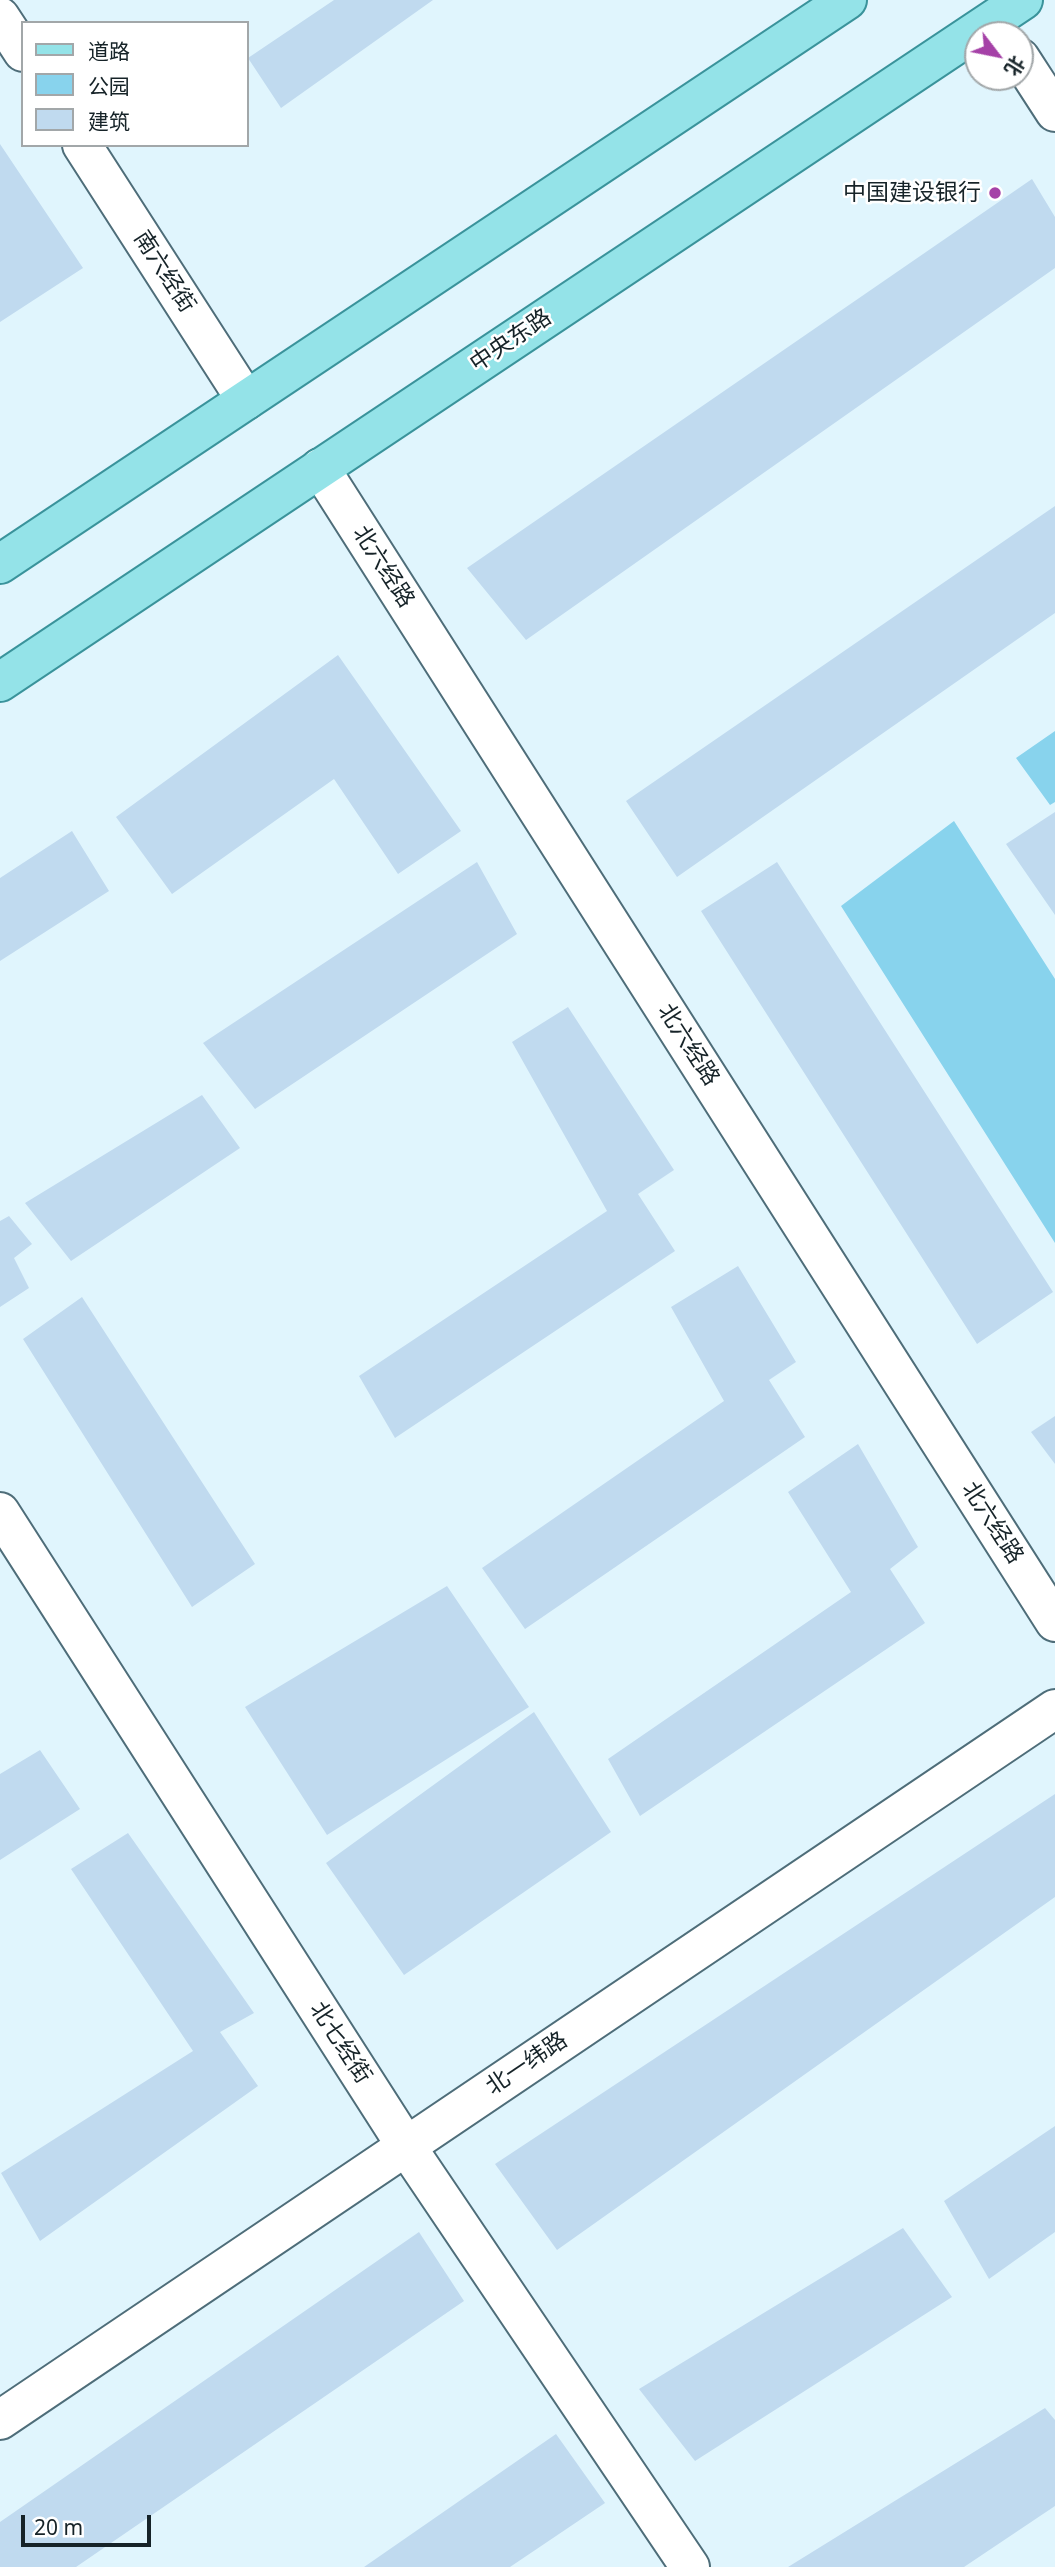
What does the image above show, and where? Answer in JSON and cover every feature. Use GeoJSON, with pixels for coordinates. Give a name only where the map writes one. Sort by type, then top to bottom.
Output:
{"type":"FeatureCollection","features":[{"type":"Feature","properties":{"kind":"main road"},"geometry":{"type":"LineString","coordinates":[[0,564],[847,0]]}},
{"type":"Feature","properties":{"kind":"main road","name":"中央东路"},"geometry":{"type":"LineString","coordinates":[[0,682],[320,468],[1007,18]]}},
{"type":"Feature","properties":{"kind":"street"},"geometry":{"type":"LineString","coordinates":[[0,17],[21,49]]}},
{"type":"Feature","properties":{"kind":"street"},"geometry":{"type":"LineString","coordinates":[[1034,80],[1055,112]]}},
{"type":"Feature","properties":{"kind":"street","name":"南六经街"},"geometry":{"type":"LineString","coordinates":[[83,147],[246,400]]}},
{"type":"Feature","properties":{"kind":"street","name":"北六经路"},"geometry":{"type":"LineString","coordinates":[[320,468],[1055,1622]]}},
{"type":"Feature","properties":{"kind":"street","name":"北七经街"},"geometry":{"type":"LineString","coordinates":[[0,1512],[406,2146],[690,2567]]}},
{"type":"Feature","properties":{"kind":"street","name":"北一纬路"},"geometry":{"type":"LineString","coordinates":[[0,2420],[1055,1709]]}},
{"type":"Feature","properties":{"kind":"green space"},"geometry":{"type":"Polygon","coordinates":[[[1055,731],[1055,802],[1050,805],[1016,758],[1055,731]]]}},
{"type":"Feature","properties":{"kind":"green space"},"geometry":{"type":"Polygon","coordinates":[[[954,821],[1055,979],[1055,1243],[841,906],[954,821]]]}},
{"type":"Feature","properties":{"kind":"building"},"geometry":{"type":"Polygon","coordinates":[[[334,0],[433,0],[281,108],[248,58],[334,0]]]}},
{"type":"Feature","properties":{"kind":"building"},"geometry":{"type":"Polygon","coordinates":[[[0,144],[83,268],[0,322],[0,144]]]}},
{"type":"Feature","properties":{"kind":"building"},"geometry":{"type":"Polygon","coordinates":[[[1032,179],[1055,217],[1055,268],[526,640],[467,568],[1032,179]]]}},
{"type":"Feature","properties":{"kind":"building"},"geometry":{"type":"Polygon","coordinates":[[[1055,506],[1055,613],[677,877],[626,801],[1055,506]]]}},
{"type":"Feature","properties":{"kind":"building"},"geometry":{"type":"Polygon","coordinates":[[[338,655],[461,831],[398,874],[334,779],[172,894],[116,817],[338,655]]]}},
{"type":"Feature","properties":{"kind":"building"},"geometry":{"type":"Polygon","coordinates":[[[1055,812],[1055,915],[1006,844],[1055,812]]]}},
{"type":"Feature","properties":{"kind":"building"},"geometry":{"type":"Polygon","coordinates":[[[72,831],[109,891],[0,961],[0,878],[72,831]]]}},
{"type":"Feature","properties":{"kind":"building"},"geometry":{"type":"Polygon","coordinates":[[[477,862],[517,934],[255,1109],[203,1043],[477,862]]]}},
{"type":"Feature","properties":{"kind":"building"},"geometry":{"type":"Polygon","coordinates":[[[777,862],[1053,1292],[977,1344],[701,911],[777,862]]]}},
{"type":"Feature","properties":{"kind":"building"},"geometry":{"type":"Polygon","coordinates":[[[568,1007],[674,1170],[638,1194],[675,1251],[395,1438],[359,1376],[607,1211],[512,1042],[568,1007]]]}},
{"type":"Feature","properties":{"kind":"building"},"geometry":{"type":"Polygon","coordinates":[[[202,1095],[240,1148],[71,1261],[25,1203],[202,1095]]]}},
{"type":"Feature","properties":{"kind":"building"},"geometry":{"type":"Polygon","coordinates":[[[9,1216],[32,1244],[14,1258],[29,1288],[0,1307],[0,1221],[9,1216]]]}},
{"type":"Feature","properties":{"kind":"building"},"geometry":{"type":"Polygon","coordinates":[[[738,1266],[796,1362],[769,1380],[805,1437],[525,1629],[482,1568],[724,1401],[671,1307],[738,1266]]]}},
{"type":"Feature","properties":{"kind":"building"},"geometry":{"type":"Polygon","coordinates":[[[82,1297],[255,1564],[192,1607],[23,1339],[82,1297]]]}},
{"type":"Feature","properties":{"kind":"building"},"geometry":{"type":"Polygon","coordinates":[[[1055,1416],[1055,1464],[1031,1432],[1055,1416]]]}},
{"type":"Feature","properties":{"kind":"building"},"geometry":{"type":"Polygon","coordinates":[[[858,1444],[918,1547],[890,1569],[925,1623],[640,1816],[608,1759],[851,1592],[788,1492],[858,1444]]]}},
{"type":"Feature","properties":{"kind":"building"},"geometry":{"type":"Polygon","coordinates":[[[447,1586],[529,1707],[327,1835],[245,1707],[447,1586]]]}},
{"type":"Feature","properties":{"kind":"building"},"geometry":{"type":"Polygon","coordinates":[[[534,1712],[611,1832],[404,1975],[326,1863],[534,1712]]]}},
{"type":"Feature","properties":{"kind":"building"},"geometry":{"type":"Polygon","coordinates":[[[40,1750],[80,1809],[0,1860],[0,1774],[40,1750]]]}},
{"type":"Feature","properties":{"kind":"building"},"geometry":{"type":"Polygon","coordinates":[[[1055,1794],[1055,1897],[557,2250],[495,2164],[1055,1794]]]}},
{"type":"Feature","properties":{"kind":"building"},"geometry":{"type":"Polygon","coordinates":[[[128,1833],[254,2013],[220,2032],[258,2086],[40,2241],[1,2173],[193,2051],[71,1869],[128,1833]]]}},
{"type":"Feature","properties":{"kind":"building"},"geometry":{"type":"Polygon","coordinates":[[[1055,2126],[1055,2232],[989,2279],[944,2201],[1055,2126]]]}},
{"type":"Feature","properties":{"kind":"building"},"geometry":{"type":"Polygon","coordinates":[[[903,2228],[952,2297],[695,2461],[639,2389],[903,2228]]]}},
{"type":"Feature","properties":{"kind":"building"},"geometry":{"type":"Polygon","coordinates":[[[419,2232],[464,2301],[76,2567],[0,2567],[0,2522],[419,2232]]]}},
{"type":"Feature","properties":{"kind":"building"},"geometry":{"type":"Polygon","coordinates":[[[1045,2408],[1055,2420],[1055,2506],[964,2567],[788,2567],[1045,2408]]]}},
{"type":"Feature","properties":{"kind":"building"},"geometry":{"type":"Polygon","coordinates":[[[556,2434],[605,2503],[510,2567],[364,2567],[556,2434]]]}},
{"type":"Feature","properties":{"kind":"place","name":"中国建设银行"},"geometry":{"type":"Point","coordinates":[995,193]}}]}
